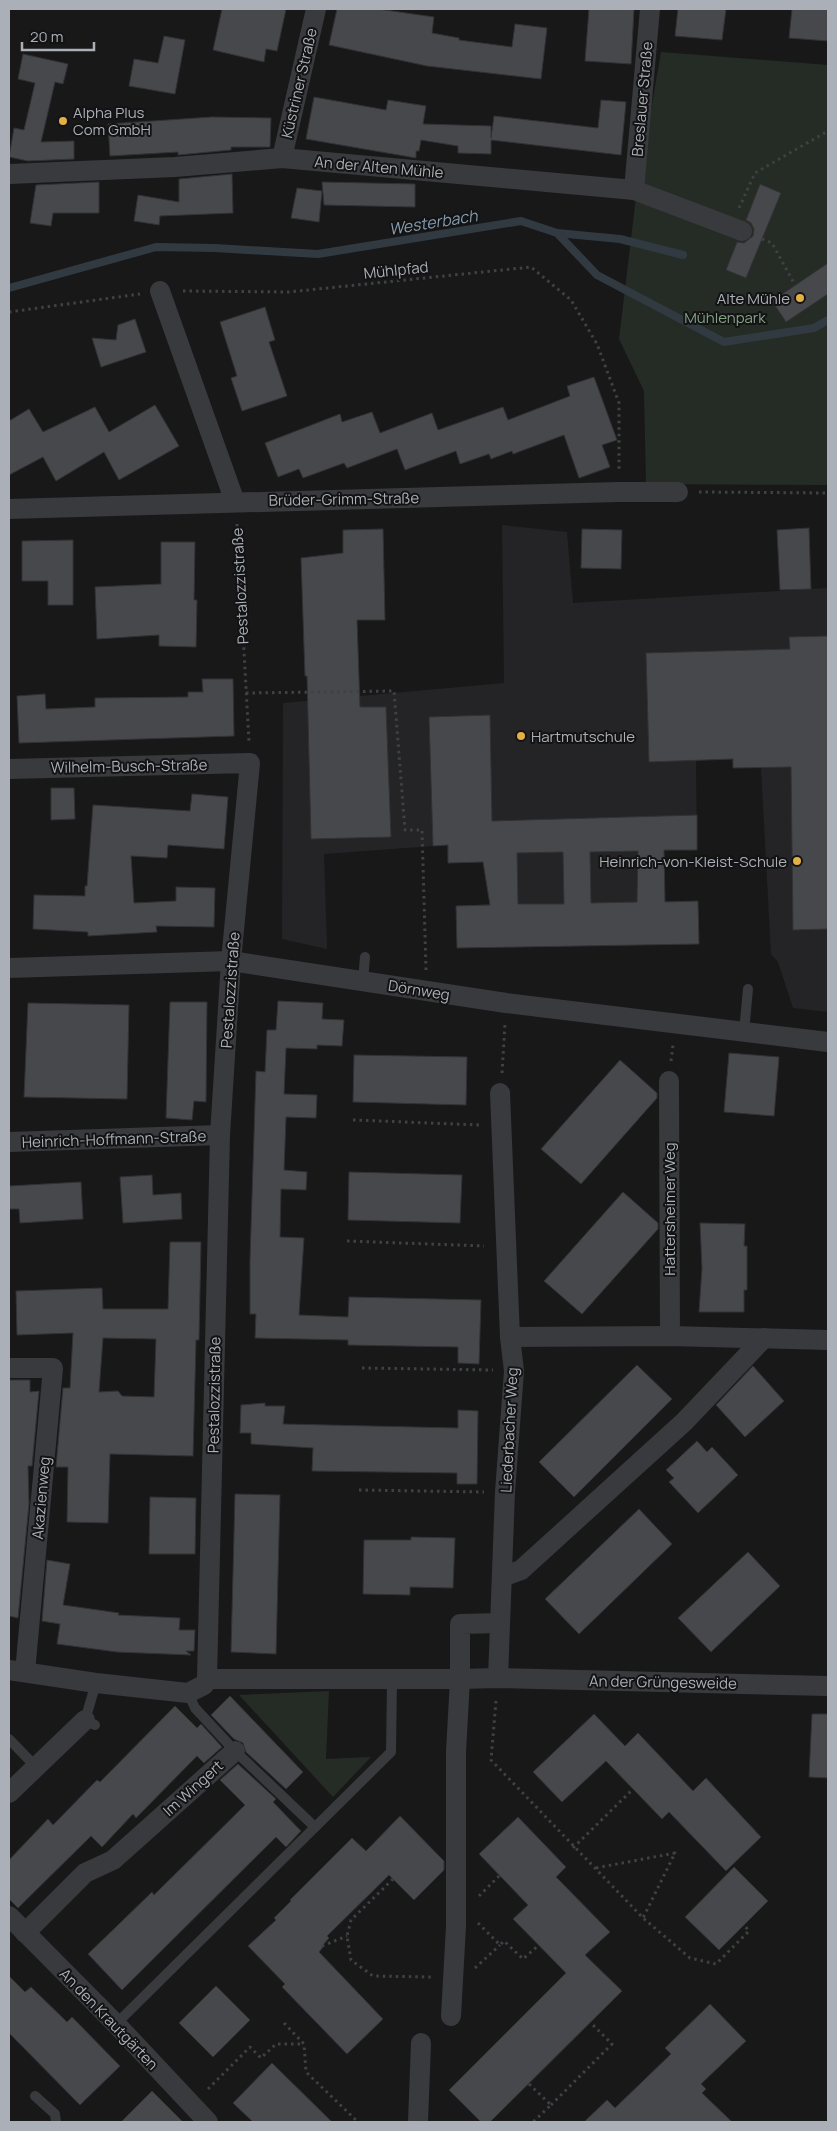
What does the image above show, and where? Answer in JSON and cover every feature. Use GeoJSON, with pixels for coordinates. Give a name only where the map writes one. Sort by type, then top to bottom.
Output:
{"type":"FeatureCollection","features":[{"type":"Feature","properties":{"kind":"street","name":"Küstriner Straße"},"geometry":{"type":"LineString","coordinates":[[282,158],[316,9]]}},
{"type":"Feature","properties":{"kind":"street","name":"Breslauer Straße"},"geometry":{"type":"LineString","coordinates":[[634,190],[650,9]]}},
{"type":"Feature","properties":{"kind":"street","name":"An der Alten Mühle"},"geometry":{"type":"LineString","coordinates":[[9,174],[176,168],[282,158],[634,190],[736,229]]}},
{"type":"Feature","properties":{"kind":"street"},"geometry":{"type":"LineString","coordinates":[[160,291],[235,502]]}},
{"type":"Feature","properties":{"kind":"street","name":"Brüder-Grimm-Straße"},"geometry":{"type":"LineString","coordinates":[[9,509],[678,492]]}},
{"type":"Feature","properties":{"kind":"street","name":"Wilhelm-Busch-Straße"},"geometry":{"type":"LineString","coordinates":[[9,769],[250,763]]}},
{"type":"Feature","properties":{"kind":"street","name":"Pestalozzistraße"},"geometry":{"type":"LineString","coordinates":[[207,1679],[220,1135],[231,961],[250,763]]}},
{"type":"Feature","properties":{"kind":"street","name":"Dörnweg"},"geometry":{"type":"LineString","coordinates":[[9,968],[231,961],[506,1003],[828,1042]]}},
{"type":"Feature","properties":{"kind":"street","name":"Hattersheimer Weg"},"geometry":{"type":"LineString","coordinates":[[669,1081],[670,1336]]}},
{"type":"Feature","properties":{"kind":"street","name":"Liederbacher Weg"},"geometry":{"type":"LineString","coordinates":[[498,1678],[505,1492],[514,1371],[510,1337],[500,1093]]}},
{"type":"Feature","properties":{"kind":"street","name":"Heinrich-Hoffmann-Straße"},"geometry":{"type":"LineString","coordinates":[[9,1142],[220,1135]]}},
{"type":"Feature","properties":{"kind":"street"},"geometry":{"type":"LineString","coordinates":[[510,1337],[670,1336],[828,1340]]}},
{"type":"Feature","properties":{"kind":"street"},"geometry":{"type":"LineString","coordinates":[[502,1577],[521,1570],[684,1422],[764,1338]]}},
{"type":"Feature","properties":{"kind":"street","name":"Akazienweg"},"geometry":{"type":"LineString","coordinates":[[9,1368],[53,1368],[17,1671]]}},
{"type":"Feature","properties":{"kind":"street"},"geometry":{"type":"LineString","coordinates":[[452,2016],[456,1926],[456,1752],[460,1679],[460,1624],[500,1623]]}},
{"type":"Feature","properties":{"kind":"street"},"geometry":{"type":"LineString","coordinates":[[17,1671],[96,1683],[188,1693],[204,1685],[207,1679]]}},
{"type":"Feature","properties":{"kind":"street","name":"An der Grüngesweide"},"geometry":{"type":"LineString","coordinates":[[207,1679],[498,1678],[828,1686]]}},
{"type":"Feature","properties":{"kind":"street"},"geometry":{"type":"LineString","coordinates":[[9,1793],[90,1723]]}},
{"type":"Feature","properties":{"kind":"street","name":"Im Wingert"},"geometry":{"type":"LineString","coordinates":[[25,1933],[86,1872],[113,1860],[234,1750]]}},
{"type":"Feature","properties":{"kind":"street","name":"An den Krautgärten"},"geometry":{"type":"LineString","coordinates":[[9,1916],[116,2024],[208,2122]]}},
{"type":"Feature","properties":{"kind":"street"},"geometry":{"type":"LineString","coordinates":[[418,2122],[421,2043]]}},
{"type":"Feature","properties":{"kind":"lane"},"geometry":{"type":"LineString","coordinates":[[363,981],[365,957]]}},
{"type":"Feature","properties":{"kind":"lane"},"geometry":{"type":"LineString","coordinates":[[744,1032],[748,989]]}},
{"type":"Feature","properties":{"kind":"lane"},"geometry":{"type":"LineString","coordinates":[[116,2024],[391,1752],[392,1679]]}},
{"type":"Feature","properties":{"kind":"lane"},"geometry":{"type":"LineString","coordinates":[[90,1723],[96,1683]]}},
{"type":"Feature","properties":{"kind":"lane","name":"Im Wingert"},"geometry":{"type":"LineString","coordinates":[[188,1693],[195,1708],[234,1750]]}},
{"type":"Feature","properties":{"kind":"lane"},"geometry":{"type":"LineString","coordinates":[[9,1739],[36,1768]]}},
{"type":"Feature","properties":{"kind":"lane"},"geometry":{"type":"LineString","coordinates":[[234,1750],[315,1827]]}},
{"type":"Feature","properties":{"kind":"lane"},"geometry":{"type":"LineString","coordinates":[[35,2096],[55,2114],[56,2122]]}},
{"type":"Feature","properties":{"kind":"path"},"geometry":{"type":"LineString","coordinates":[[736,229],[755,173],[828,131]]}},
{"type":"Feature","properties":{"kind":"path"},"geometry":{"type":"LineString","coordinates":[[762,238],[772,244],[795,285]]}},
{"type":"Feature","properties":{"kind":"path","name":"Mühlpfad"},"geometry":{"type":"LineString","coordinates":[[9,312],[160,291],[289,292],[531,267],[571,300],[596,344],[619,403],[619,492]]}},
{"type":"Feature","properties":{"kind":"path"},"geometry":{"type":"LineString","coordinates":[[678,492],[828,493]]}},
{"type":"Feature","properties":{"kind":"path","name":"Pestalozzistraße"},"geometry":{"type":"LineString","coordinates":[[235,502],[250,763]]}},
{"type":"Feature","properties":{"kind":"path"},"geometry":{"type":"LineString","coordinates":[[246,693],[394,691],[405,830],[422,830],[427,991]]}},
{"type":"Feature","properties":{"kind":"path"},"geometry":{"type":"LineString","coordinates":[[500,1093],[506,1003]]}},
{"type":"Feature","properties":{"kind":"path"},"geometry":{"type":"LineString","coordinates":[[669,1081],[675,1024]]}},
{"type":"Feature","properties":{"kind":"path"},"geometry":{"type":"LineString","coordinates":[[353,1120],[502,1126]]}},
{"type":"Feature","properties":{"kind":"path"},"geometry":{"type":"LineString","coordinates":[[347,1241],[507,1246]]}},
{"type":"Feature","properties":{"kind":"path"},"geometry":{"type":"LineString","coordinates":[[362,1368],[514,1371]]}},
{"type":"Feature","properties":{"kind":"path"},"geometry":{"type":"LineString","coordinates":[[359,1490],[505,1492]]}},
{"type":"Feature","properties":{"kind":"path"},"geometry":{"type":"LineString","coordinates":[[498,1678],[491,1760],[643,1918],[690,1958],[716,1964],[749,1931],[744,1925]]}},
{"type":"Feature","properties":{"kind":"path"},"geometry":{"type":"LineString","coordinates":[[574,1848],[632,1789]]}},
{"type":"Feature","properties":{"kind":"path"},"geometry":{"type":"LineString","coordinates":[[595,1868],[675,1854],[643,1918]]}},
{"type":"Feature","properties":{"kind":"path"},"geometry":{"type":"LineString","coordinates":[[393,1880],[351,1920],[347,1936],[351,1960],[373,1976],[453,1977]]}},
{"type":"Feature","properties":{"kind":"path"},"geometry":{"type":"LineString","coordinates":[[472,1917],[500,1945],[504,1941],[523,1960],[539,1945]]}},
{"type":"Feature","properties":{"kind":"path"},"geometry":{"type":"LineString","coordinates":[[322,1946],[347,1936]]}},
{"type":"Feature","properties":{"kind":"path"},"geometry":{"type":"LineString","coordinates":[[284,2023],[304,2044],[306,2072],[358,2122]]}},
{"type":"Feature","properties":{"kind":"path"},"geometry":{"type":"LineString","coordinates":[[533,2122],[612,2044],[591,2023]]}},
{"type":"Feature","properties":{"kind":"path"},"geometry":{"type":"LineString","coordinates":[[192,2105],[250,2047],[261,2058],[276,2044],[304,2044]]}},
{"type":"Feature","properties":{"kind":"path"},"geometry":{"type":"LineString","coordinates":[[529,2084],[551,2105]]}},
{"type":"Feature","properties":{"kind":"shaded area","name":"Hartmutschule"},"geometry":{"type":"Polygon","coordinates":[[[502,525],[567,532],[573,603],[828,588],[828,1012],[793,1008],[778,962],[771,954],[761,768],[733,768],[732,759],[696,760],[697,850],[664,851],[665,901],[698,901],[699,944],[457,948],[456,906],[490,904],[483,862],[448,863],[447,845],[324,854],[327,949],[282,939],[283,703],[504,683],[502,525]]]}},
{"type":"Feature","properties":{"kind":"green space","name":"Mühlenpark"},"geometry":{"type":"Polygon","coordinates":[[[661,52],[828,65],[828,485],[646,484],[644,391],[619,339],[636,197],[661,52]]]}},
{"type":"Feature","properties":{"kind":"green space"},"geometry":{"type":"Polygon","coordinates":[[[329,1691],[326,1759],[371,1757],[333,1797],[239,1695],[329,1691]]]}},
{"type":"Feature","properties":{"kind":"building"},"geometry":{"type":"Polygon","coordinates":[[[222,9],[286,9],[277,51],[266,49],[264,62],[213,50],[222,9]]]}},
{"type":"Feature","properties":{"kind":"building"},"geometry":{"type":"Polygon","coordinates":[[[337,9],[378,9],[434,17],[432,33],[459,38],[459,40],[512,47],[515,24],[547,28],[541,79],[427,66],[329,45],[337,9]]]}},
{"type":"Feature","properties":{"kind":"building"},"geometry":{"type":"Polygon","coordinates":[[[589,9],[634,9],[631,64],[585,61],[589,9]]]}},
{"type":"Feature","properties":{"kind":"building"},"geometry":{"type":"Polygon","coordinates":[[[678,9],[726,9],[722,40],[675,36],[678,9]]]}},
{"type":"Feature","properties":{"kind":"building"},"geometry":{"type":"Polygon","coordinates":[[[792,9],[828,9],[828,41],[789,38],[792,9]]]}},
{"type":"Feature","properties":{"kind":"building"},"geometry":{"type":"Polygon","coordinates":[[[164,36],[185,40],[175,94],[129,86],[134,59],[158,63],[164,36]]]}},
{"type":"Feature","properties":{"kind":"building"},"geometry":{"type":"Polygon","coordinates":[[[23,54],[68,64],[63,84],[55,82],[41,142],[74,141],[74,159],[28,161],[9,157],[14,128],[24,130],[35,83],[18,79],[23,54]]]}},
{"type":"Feature","properties":{"kind":"building"},"geometry":{"type":"Polygon","coordinates":[[[314,97],[386,110],[388,100],[426,106],[423,124],[491,126],[491,138],[494,116],[598,128],[601,100],[626,102],[621,155],[491,140],[491,154],[458,153],[458,146],[421,140],[419,151],[416,151],[416,158],[306,139],[314,97]]]}},
{"type":"Feature","properties":{"kind":"building"},"geometry":{"type":"Polygon","coordinates":[[[212,117],[271,118],[270,147],[231,147],[231,150],[178,155],[178,152],[110,156],[108,124],[212,117]]]}},
{"type":"Feature","properties":{"kind":"building"},"geometry":{"type":"Polygon","coordinates":[[[232,174],[233,213],[160,216],[159,225],[134,221],[138,195],[179,202],[179,179],[232,174]]]}},
{"type":"Feature","properties":{"kind":"building"},"geometry":{"type":"Polygon","coordinates":[[[99,182],[99,213],[53,213],[51,226],[30,223],[36,185],[99,182]]]}},
{"type":"Feature","properties":{"kind":"building"},"geometry":{"type":"Polygon","coordinates":[[[322,182],[415,184],[415,207],[324,205],[322,182]]]}},
{"type":"Feature","properties":{"kind":"building"},"geometry":{"type":"Polygon","coordinates":[[[760,184],[781,193],[746,278],[726,270],[737,242],[744,243],[753,236],[754,229],[751,223],[746,220],[760,184]]]}},
{"type":"Feature","properties":{"kind":"building"},"geometry":{"type":"Polygon","coordinates":[[[297,188],[322,191],[319,222],[291,218],[297,188]]]}},
{"type":"Feature","properties":{"kind":"building","name":"Alte Mühle"},"geometry":{"type":"Polygon","coordinates":[[[828,263],[828,294],[786,322],[772,301],[828,263]]]}},
{"type":"Feature","properties":{"kind":"building"},"geometry":{"type":"Polygon","coordinates":[[[265,307],[275,340],[269,342],[287,396],[242,411],[231,378],[237,376],[220,322],[265,307]]]}},
{"type":"Feature","properties":{"kind":"building"},"geometry":{"type":"Polygon","coordinates":[[[135,319],[146,352],[101,367],[92,338],[116,340],[118,325],[135,319]]]}},
{"type":"Feature","properties":{"kind":"building"},"geometry":{"type":"Polygon","coordinates":[[[594,377],[617,440],[602,445],[610,467],[579,478],[564,435],[513,454],[512,451],[491,459],[489,454],[460,464],[456,451],[405,470],[397,449],[347,468],[344,463],[303,478],[299,469],[278,477],[265,443],[340,414],[342,422],[372,412],[380,433],[432,413],[438,430],[503,407],[508,420],[570,396],[567,386],[594,377]]]}},
{"type":"Feature","properties":{"kind":"building"},"geometry":{"type":"Polygon","coordinates":[[[155,405],[179,446],[119,480],[104,452],[56,481],[43,457],[9,475],[9,421],[29,409],[43,432],[95,407],[109,432],[155,405]]]}},
{"type":"Feature","properties":{"kind":"building"},"geometry":{"type":"Polygon","coordinates":[[[809,528],[811,589],[780,590],[777,530],[809,528]]]}},
{"type":"Feature","properties":{"kind":"building"},"geometry":{"type":"Polygon","coordinates":[[[383,529],[385,620],[357,620],[360,707],[386,707],[391,837],[311,839],[307,676],[305,676],[301,558],[343,553],[343,530],[383,529]]]}},
{"type":"Feature","properties":{"kind":"building"},"geometry":{"type":"Polygon","coordinates":[[[582,529],[622,530],[621,569],[581,568],[582,529]]]}},
{"type":"Feature","properties":{"kind":"building"},"geometry":{"type":"Polygon","coordinates":[[[73,540],[73,605],[48,605],[48,581],[22,581],[22,541],[73,540]]]}},
{"type":"Feature","properties":{"kind":"building"},"geometry":{"type":"Polygon","coordinates":[[[161,542],[195,542],[194,600],[197,600],[196,647],[159,646],[159,635],[97,639],[95,587],[161,584],[161,542]]]}},
{"type":"Feature","properties":{"kind":"building"},"geometry":{"type":"Polygon","coordinates":[[[828,636],[828,929],[793,930],[791,767],[733,768],[733,759],[649,762],[646,653],[790,649],[789,637],[828,636]]]}},
{"type":"Feature","properties":{"kind":"building"},"geometry":{"type":"Polygon","coordinates":[[[202,679],[233,679],[234,736],[19,743],[17,696],[45,694],[46,709],[95,707],[95,698],[188,697],[188,692],[203,692],[202,679]]]}},
{"type":"Feature","properties":{"kind":"building"},"geometry":{"type":"Polygon","coordinates":[[[490,715],[492,821],[697,815],[697,850],[664,850],[665,902],[698,901],[699,944],[457,948],[456,906],[490,905],[483,862],[448,863],[448,845],[433,846],[429,717],[490,715]],[[638,851],[590,852],[591,903],[637,902],[638,851]],[[563,852],[517,853],[518,904],[564,904],[563,852]]]}},
{"type":"Feature","properties":{"kind":"building"},"geometry":{"type":"Polygon","coordinates":[[[51,788],[74,788],[75,819],[51,820],[51,788]]]}},
{"type":"Feature","properties":{"kind":"building"},"geometry":{"type":"Polygon","coordinates":[[[192,794],[228,797],[224,849],[168,845],[167,858],[131,856],[134,903],[176,901],[176,887],[215,888],[214,927],[156,926],[157,932],[88,936],[88,932],[33,929],[34,895],[85,896],[93,805],[190,811],[192,794]]]}},
{"type":"Feature","properties":{"kind":"building"},"geometry":{"type":"Polygon","coordinates":[[[278,1001],[323,1003],[322,1019],[344,1020],[342,1046],[317,1045],[317,1049],[286,1048],[284,1094],[317,1095],[316,1118],[286,1117],[284,1170],[307,1172],[306,1190],[281,1189],[280,1237],[304,1238],[299,1315],[348,1317],[349,1297],[481,1300],[479,1364],[458,1363],[458,1347],[348,1345],[348,1340],[255,1338],[256,1314],[250,1314],[250,1260],[256,1071],[265,1072],[267,1030],[276,1030],[278,1001]]]}},
{"type":"Feature","properties":{"kind":"building"},"geometry":{"type":"Polygon","coordinates":[[[170,1002],[207,1002],[206,1102],[194,1101],[192,1120],[166,1118],[170,1002]]]}},
{"type":"Feature","properties":{"kind":"building"},"geometry":{"type":"Polygon","coordinates":[[[28,1003],[129,1005],[127,1099],[24,1097],[28,1003]]]}},
{"type":"Feature","properties":{"kind":"building"},"geometry":{"type":"Polygon","coordinates":[[[729,1053],[779,1057],[774,1116],[724,1112],[729,1053]]]}},
{"type":"Feature","properties":{"kind":"building"},"geometry":{"type":"Polygon","coordinates":[[[354,1055],[467,1057],[466,1105],[353,1102],[354,1055]]]}},
{"type":"Feature","properties":{"kind":"building"},"geometry":{"type":"Polygon","coordinates":[[[620,1060],[657,1093],[657,1098],[581,1184],[541,1149],[620,1060]]]}},
{"type":"Feature","properties":{"kind":"building"},"geometry":{"type":"Polygon","coordinates":[[[349,1172],[462,1175],[460,1223],[348,1220],[349,1172]]]}},
{"type":"Feature","properties":{"kind":"building"},"geometry":{"type":"Polygon","coordinates":[[[152,1175],[153,1195],[181,1193],[182,1219],[123,1223],[120,1177],[152,1175]]]}},
{"type":"Feature","properties":{"kind":"building"},"geometry":{"type":"Polygon","coordinates":[[[81,1182],[83,1219],[20,1223],[19,1209],[9,1209],[9,1186],[81,1182]]]}},
{"type":"Feature","properties":{"kind":"building"},"geometry":{"type":"Polygon","coordinates":[[[623,1192],[658,1223],[658,1229],[582,1314],[544,1281],[623,1192]]]}},
{"type":"Feature","properties":{"kind":"building"},"geometry":{"type":"Polygon","coordinates":[[[700,1223],[745,1224],[744,1246],[747,1246],[747,1290],[744,1290],[744,1312],[699,1312],[702,1268],[700,1223]]]}},
{"type":"Feature","properties":{"kind":"building"},"geometry":{"type":"Polygon","coordinates":[[[170,1242],[201,1242],[199,1340],[196,1340],[193,1456],[110,1454],[108,1523],[67,1522],[68,1467],[56,1467],[63,1388],[70,1388],[73,1333],[17,1335],[16,1291],[102,1288],[103,1309],[168,1309],[170,1242]],[[103,1338],[99,1392],[118,1391],[122,1396],[154,1397],[156,1339],[103,1338]]]}},
{"type":"Feature","properties":{"kind":"building"},"geometry":{"type":"Polygon","coordinates":[[[637,1365],[672,1399],[574,1497],[539,1462],[637,1365]]]}},
{"type":"Feature","properties":{"kind":"building"},"geometry":{"type":"Polygon","coordinates":[[[753,1366],[784,1401],[745,1437],[716,1405],[753,1366]]]}},
{"type":"Feature","properties":{"kind":"building"},"geometry":{"type":"Polygon","coordinates":[[[9,1380],[30,1380],[30,1392],[39,1391],[32,1466],[28,1466],[29,1504],[18,1618],[9,1616],[9,1380]]]}},
{"type":"Feature","properties":{"kind":"building"},"geometry":{"type":"Polygon","coordinates":[[[265,1403],[265,1406],[285,1406],[283,1424],[458,1428],[458,1410],[478,1411],[477,1484],[457,1484],[457,1473],[312,1471],[313,1448],[251,1444],[251,1433],[240,1433],[241,1405],[265,1403]]]}},
{"type":"Feature","properties":{"kind":"building"},"geometry":{"type":"Polygon","coordinates":[[[697,1441],[707,1452],[712,1447],[738,1475],[698,1513],[669,1482],[674,1478],[666,1470],[697,1441]]]}},
{"type":"Feature","properties":{"kind":"building"},"geometry":{"type":"Polygon","coordinates":[[[235,1494],[280,1495],[276,1654],[231,1652],[235,1494]]]}},
{"type":"Feature","properties":{"kind":"building"},"geometry":{"type":"Polygon","coordinates":[[[150,1497],[196,1498],[195,1554],[149,1554],[150,1497]]]}},
{"type":"Feature","properties":{"kind":"building"},"geometry":{"type":"Polygon","coordinates":[[[639,1509],[672,1544],[579,1634],[545,1599],[639,1509]]]}},
{"type":"Feature","properties":{"kind":"building"},"geometry":{"type":"Polygon","coordinates":[[[411,1537],[455,1538],[453,1588],[410,1587],[410,1595],[363,1594],[364,1540],[411,1540],[411,1537]]]}},
{"type":"Feature","properties":{"kind":"building"},"geometry":{"type":"Polygon","coordinates":[[[748,1552],[780,1586],[711,1652],[678,1618],[748,1552]]]}},
{"type":"Feature","properties":{"kind":"building"},"geometry":{"type":"Polygon","coordinates":[[[47,1560],[70,1564],[63,1605],[119,1613],[118,1615],[180,1618],[179,1630],[195,1630],[194,1651],[186,1651],[191,1655],[117,1652],[57,1644],[60,1624],[42,1621],[47,1560]]]}},
{"type":"Feature","properties":{"kind":"building"},"geometry":{"type":"Polygon","coordinates":[[[230,1696],[303,1772],[286,1789],[246,1752],[243,1743],[234,1739],[211,1715],[230,1696]]]}},
{"type":"Feature","properties":{"kind":"building"},"geometry":{"type":"Polygon","coordinates":[[[175,1706],[197,1728],[201,1724],[222,1747],[204,1763],[197,1756],[136,1818],[133,1814],[102,1847],[91,1836],[18,1908],[9,1899],[9,1860],[48,1819],[53,1825],[97,1780],[100,1782],[175,1706]]]}},
{"type":"Feature","properties":{"kind":"building"},"geometry":{"type":"Polygon","coordinates":[[[594,1714],[625,1746],[638,1733],[693,1791],[706,1778],[761,1837],[726,1871],[669,1812],[662,1819],[606,1761],[562,1802],[533,1772],[594,1714]]]}},
{"type":"Feature","properties":{"kind":"building"},"geometry":{"type":"Polygon","coordinates":[[[812,1714],[828,1714],[828,1778],[809,1777],[812,1714]]]}},
{"type":"Feature","properties":{"kind":"building"},"geometry":{"type":"Polygon","coordinates":[[[238,1764],[276,1799],[273,1802],[301,1831],[286,1847],[276,1837],[122,1990],[88,1954],[152,1892],[154,1895],[245,1805],[220,1780],[238,1764]]]}},
{"type":"Feature","properties":{"kind":"building"},"geometry":{"type":"Polygon","coordinates":[[[400,1816],[444,1861],[444,1870],[414,1900],[389,1875],[327,1936],[329,1938],[319,1952],[383,2019],[347,2054],[282,1987],[285,1984],[248,1946],[276,1920],[274,1918],[290,1900],[352,1838],[366,1851],[400,1816]]]}},
{"type":"Feature","properties":{"kind":"building"},"geometry":{"type":"Polygon","coordinates":[[[518,1817],[566,1867],[556,1877],[610,1932],[585,1955],[622,1991],[490,2122],[481,2122],[449,2090],[566,1973],[513,1919],[528,1905],[479,1854],[518,1817]]]}},
{"type":"Feature","properties":{"kind":"building"},"geometry":{"type":"Polygon","coordinates":[[[734,1867],[768,1901],[719,1950],[685,1917],[734,1867]]]}},
{"type":"Feature","properties":{"kind":"building"},"geometry":{"type":"Polygon","coordinates":[[[9,1976],[25,1992],[31,1987],[67,2022],[72,2017],[120,2066],[80,2105],[9,2033],[9,1976]]]}},
{"type":"Feature","properties":{"kind":"building"},"geometry":{"type":"Polygon","coordinates":[[[216,1986],[250,2020],[213,2057],[179,2023],[216,1986]]]}},
{"type":"Feature","properties":{"kind":"building"},"geometry":{"type":"Polygon","coordinates":[[[710,2004],[746,2041],[701,2084],[706,2089],[702,2093],[732,2122],[584,2122],[607,2100],[615,2108],[671,2054],[665,2048],[710,2004]]]}},
{"type":"Feature","properties":{"kind":"building"},"geometry":{"type":"Polygon","coordinates":[[[272,2063],[332,2122],[253,2122],[233,2103],[272,2063]]]}},
{"type":"Feature","properties":{"kind":"building"},"geometry":{"type":"Polygon","coordinates":[[[152,2091],[183,2122],[121,2122],[152,2091]]]}},
{"type":"Feature","properties":{"kind":"waterway","name":"Westerbach"},"geometry":{"type":"LineString","coordinates":[[9,288],[156,247],[215,248],[318,254],[521,221],[557,233],[597,275],[724,342],[814,328],[828,320]]}},
{"type":"Feature","properties":{"kind":"waterway"},"geometry":{"type":"LineString","coordinates":[[557,233],[620,239],[683,255]]}},
{"type":"Feature","properties":{"kind":"place","name":"Alpha Plus Com GmbH"},"geometry":{"type":"Point","coordinates":[63,121]}},
{"type":"Feature","properties":{"kind":"place","name":"Alte Mühle"},"geometry":{"type":"Point","coordinates":[800,298]}},
{"type":"Feature","properties":{"kind":"place","name":"Hartmutschule"},"geometry":{"type":"Point","coordinates":[521,736]}},
{"type":"Feature","properties":{"kind":"place","name":"Heinrich-von-Kleist-Schule"},"geometry":{"type":"Point","coordinates":[797,861]}}]}
